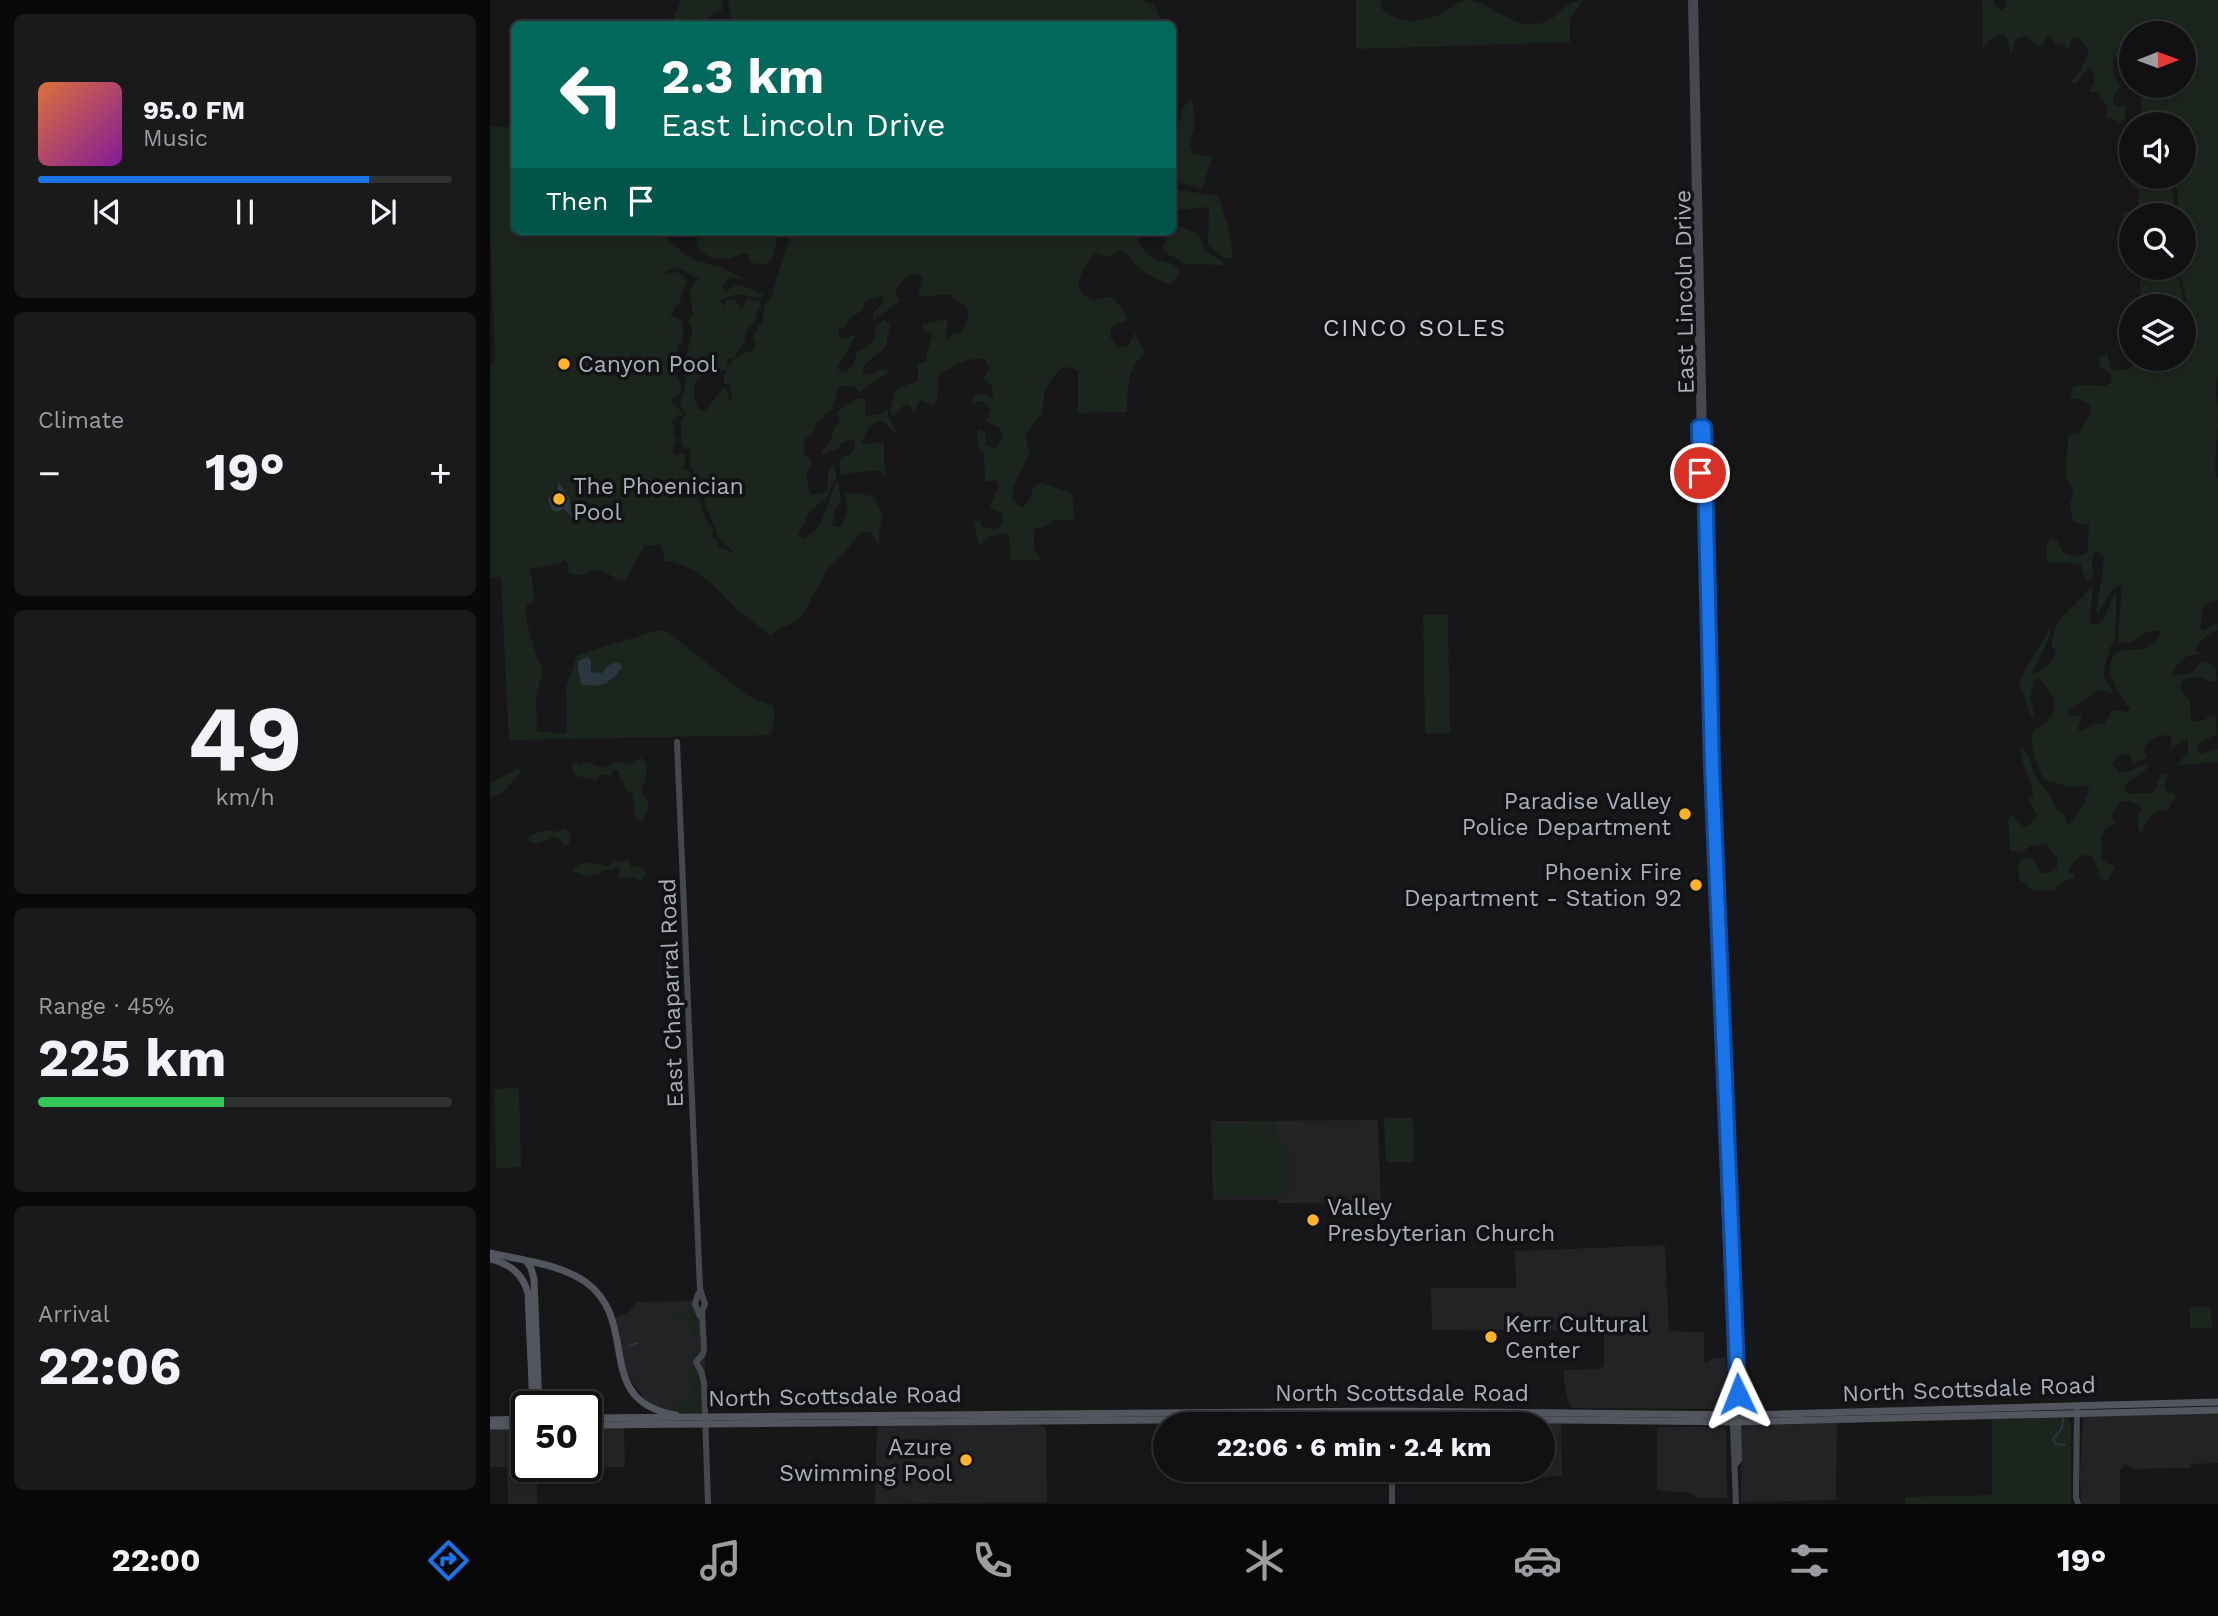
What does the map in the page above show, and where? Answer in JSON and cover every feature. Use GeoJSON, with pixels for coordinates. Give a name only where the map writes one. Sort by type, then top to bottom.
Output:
{"type":"FeatureCollection","features":[{"type":"Feature","properties":{"kind":"main road","name":"East Lincoln Drive"},"geometry":{"type":"LineString","coordinates":[[1693,0],[1710,780],[1736,1419],[1736,1504]]}},
{"type":"Feature","properties":{"kind":"main road","name":"East Chaparral Road"},"geometry":{"type":"LineString","coordinates":[[677,742],[704,1352],[696,1362],[703,1376],[708,1504]]}},
{"type":"Feature","properties":{"kind":"main road"},"geometry":{"type":"LineString","coordinates":[[490,1253],[567,1272],[590,1286],[609,1310],[622,1372],[631,1390],[646,1405],[683,1418]]}},
{"type":"Feature","properties":{"kind":"main road"},"geometry":{"type":"LineString","coordinates":[[490,1259],[511,1267],[525,1284],[529,1296],[538,1391]]}},
{"type":"Feature","properties":{"kind":"main road"},"geometry":{"type":"LineString","coordinates":[[526,1261],[533,1275],[533,1391]]}},
{"type":"Feature","properties":{"kind":"main road","name":"North Scottsdale Road"},"geometry":{"type":"LineString","coordinates":[[1555,1418],[1855,1419],[1966,1416],[2218,1402]]}},
{"type":"Feature","properties":{"kind":"main road"},"geometry":{"type":"LineString","coordinates":[[1937,1409],[1960,1412],[1966,1416],[1972,1412],[1999,1408]]}},
{"type":"Feature","properties":{"kind":"main road","name":"North Scottsdale Road"},"geometry":{"type":"LineString","coordinates":[[1806,1417],[1836,1412],[1937,1409],[2218,1410]]}},
{"type":"Feature","properties":{"kind":"main road"},"geometry":{"type":"LineString","coordinates":[[2076,1502],[2077,1409]]}},
{"type":"Feature","properties":{"kind":"main road"},"geometry":{"type":"LineString","coordinates":[[1836,1412],[1855,1419],[1860,1415],[1885,1411]]}},
{"type":"Feature","properties":{"kind":"main road","name":"North Scottsdale Road"},"geometry":{"type":"LineString","coordinates":[[602,1418],[683,1418],[705,1421]]}},
{"type":"Feature","properties":{"kind":"main road","name":"North Scottsdale Road"},"geometry":{"type":"LineString","coordinates":[[602,1424],[959,1418],[1153,1418]]}},
{"type":"Feature","properties":{"kind":"main road"},"geometry":{"type":"LineString","coordinates":[[490,1420],[511,1419]]}},
{"type":"Feature","properties":{"kind":"main road"},"geometry":{"type":"LineString","coordinates":[[490,1426],[511,1426]]}},
{"type":"Feature","properties":{"kind":"main road"},"geometry":{"type":"LineString","coordinates":[[1392,1482],[1392,1504]]}},
{"type":"Feature","properties":{"kind":"shaded area"},"geometry":{"type":"Polygon","coordinates":[[[681,0],[724,1],[721,11],[714,12],[708,21],[676,21],[674,17],[681,0]]]}},
{"type":"Feature","properties":{"kind":"shaded area"},"geometry":{"type":"Polygon","coordinates":[[[728,0],[1140,0],[1154,5],[1161,21],[732,21],[728,0]]]}},
{"type":"Feature","properties":{"kind":"shaded area"},"geometry":{"type":"Polygon","coordinates":[[[1356,0],[1380,0],[1382,9],[1390,14],[1414,21],[1439,15],[1466,0],[1475,1],[1518,22],[1536,24],[1554,17],[1569,4],[1583,0],[1570,20],[1570,42],[1356,49],[1356,0]]]}},
{"type":"Feature","properties":{"kind":"shaded area"},"geometry":{"type":"Polygon","coordinates":[[[1982,0],[1993,0],[1998,9],[2002,10],[2005,8],[2005,0],[2218,0],[2218,408],[2215,460],[2218,477],[2218,600],[2207,603],[2203,608],[2200,627],[2204,630],[2217,623],[2218,630],[2199,643],[2195,650],[2200,654],[2186,657],[2179,662],[2172,676],[2192,673],[2202,662],[2215,668],[2217,680],[2208,682],[2202,677],[2189,677],[2180,686],[2190,700],[2191,720],[2205,720],[2210,715],[2216,717],[2217,734],[2197,745],[2197,750],[2199,754],[2218,749],[2218,762],[2180,765],[2178,763],[2188,753],[2188,738],[2172,748],[2168,759],[2172,738],[2169,735],[2151,740],[2144,749],[2147,758],[2134,765],[2130,754],[2121,754],[2112,763],[2119,772],[2128,772],[2143,765],[2149,767],[2124,785],[2127,794],[2152,793],[2162,774],[2168,774],[2164,786],[2167,792],[2176,795],[2168,810],[2151,817],[2142,833],[2139,831],[2138,821],[2142,808],[2131,801],[2121,801],[2114,810],[2112,818],[2115,824],[2107,827],[2100,838],[2103,847],[2101,859],[2115,868],[2107,880],[2101,879],[2092,858],[2085,855],[2068,870],[2076,878],[2065,880],[2053,891],[2031,890],[2026,883],[2020,881],[2018,864],[2023,858],[2032,859],[2041,873],[2048,873],[2057,867],[2058,858],[2045,844],[2030,846],[2020,854],[2020,851],[2010,851],[2009,825],[2006,825],[2011,814],[2019,824],[2027,827],[2037,816],[2029,799],[2033,796],[2032,790],[2020,750],[2023,748],[2026,752],[2037,780],[2065,816],[2068,825],[2082,808],[2089,787],[2085,784],[2076,788],[2044,780],[2034,756],[2032,736],[2033,730],[2052,714],[2054,707],[2051,693],[2039,679],[2034,680],[2030,697],[2035,718],[2031,716],[2019,681],[2051,627],[2047,643],[2031,674],[2043,669],[2053,660],[2057,652],[2051,644],[2057,622],[2091,588],[2092,624],[2101,622],[2115,594],[2115,638],[2104,672],[2105,681],[2113,691],[2112,693],[2100,689],[2069,710],[2067,717],[2082,716],[2078,729],[2080,731],[2093,724],[2104,724],[2112,711],[2127,712],[2130,708],[2111,676],[2110,664],[2114,655],[2121,651],[2147,648],[2161,635],[2160,630],[2146,632],[2132,642],[2120,643],[2122,586],[2114,588],[2097,614],[2104,556],[2095,552],[2092,556],[2093,576],[2087,583],[2081,565],[2047,563],[2047,544],[2051,539],[2057,541],[2064,553],[2072,556],[2086,554],[2088,549],[2089,524],[2076,523],[2072,519],[2070,504],[2073,492],[2066,475],[2068,435],[2079,433],[2091,410],[2087,403],[2071,398],[2072,388],[2080,385],[2106,386],[2112,381],[2111,374],[2100,367],[2098,357],[2107,353],[2110,367],[2114,371],[2196,371],[2196,294],[2185,294],[2181,280],[2196,280],[2196,203],[2178,203],[2176,189],[2196,189],[2196,112],[2141,112],[2140,98],[2196,98],[2196,21],[2119,21],[2119,56],[2113,59],[2119,90],[2113,101],[2116,106],[2125,105],[2125,112],[2119,112],[2119,122],[2106,117],[2107,106],[2099,93],[2089,92],[2094,81],[2093,70],[2088,68],[2077,83],[2070,83],[2080,72],[2089,50],[2078,37],[2072,39],[2069,50],[2061,43],[2055,43],[2051,37],[2047,37],[2042,47],[2033,44],[2027,36],[2019,37],[2011,54],[2003,34],[1992,37],[1983,49],[1982,0]]]}},
{"type":"Feature","properties":{"kind":"shaded area"},"geometry":{"type":"Polygon","coordinates":[[[1192,100],[1195,122],[1190,146],[1193,154],[1212,157],[1202,189],[1176,182],[1176,126],[1183,107],[1192,100]]]}},
{"type":"Feature","properties":{"kind":"shaded area"},"geometry":{"type":"Polygon","coordinates":[[[490,127],[511,127],[511,235],[663,235],[696,261],[720,267],[744,279],[729,277],[723,285],[724,291],[739,284],[763,294],[761,298],[738,294],[720,300],[724,306],[725,301],[734,299],[742,310],[746,299],[760,301],[761,306],[755,316],[756,321],[749,327],[734,358],[725,359],[728,361],[726,369],[702,376],[695,383],[695,398],[700,411],[707,409],[723,388],[727,389],[729,401],[732,401],[730,385],[724,383],[725,375],[735,359],[754,350],[756,342],[753,336],[757,332],[757,324],[762,325],[765,305],[770,300],[789,240],[786,235],[1141,235],[1137,240],[1151,256],[1180,271],[1173,283],[1165,284],[1141,270],[1120,249],[1110,257],[1095,253],[1083,269],[1078,285],[1083,294],[1093,300],[1112,297],[1123,310],[1127,320],[1112,327],[1110,336],[1117,348],[1127,347],[1135,333],[1145,352],[1131,372],[1127,412],[1078,413],[1078,371],[1070,367],[1062,368],[1049,384],[1043,414],[1034,422],[1027,435],[1030,452],[1014,485],[1012,500],[1022,508],[1030,499],[1034,486],[1042,483],[1072,494],[1075,520],[1055,520],[1044,527],[1034,529],[1034,548],[1041,560],[1011,560],[1009,533],[990,536],[979,545],[974,521],[981,520],[980,526],[996,530],[1002,524],[1003,516],[990,505],[999,487],[996,481],[985,481],[984,454],[977,441],[978,431],[981,430],[985,433],[986,444],[996,449],[1003,435],[999,428],[986,421],[991,409],[982,401],[973,403],[973,395],[993,398],[992,385],[984,379],[989,368],[985,359],[967,360],[939,375],[934,406],[922,400],[918,402],[914,412],[909,405],[903,406],[893,417],[890,411],[896,389],[918,381],[918,364],[927,362],[933,335],[922,329],[923,324],[948,319],[946,339],[950,339],[953,332],[961,334],[968,317],[967,306],[950,294],[918,297],[923,279],[919,275],[907,276],[896,288],[896,295],[901,299],[899,302],[873,320],[873,313],[884,301],[882,296],[865,301],[863,310],[850,318],[845,327],[838,329],[842,339],[856,335],[838,367],[840,372],[845,373],[853,365],[857,352],[874,340],[875,328],[884,320],[890,324],[886,346],[864,366],[862,372],[869,376],[880,370],[887,369],[889,372],[859,392],[855,386],[839,386],[832,409],[816,423],[814,431],[805,439],[805,455],[812,461],[806,475],[811,495],[827,491],[828,475],[833,464],[837,478],[828,497],[810,511],[798,535],[804,538],[817,528],[838,481],[841,500],[833,512],[835,517],[831,527],[841,527],[848,508],[845,494],[857,493],[875,497],[883,513],[879,545],[870,532],[861,532],[827,570],[803,614],[793,623],[771,635],[744,615],[699,574],[689,568],[663,561],[665,554],[659,544],[645,545],[626,579],[621,581],[601,570],[574,575],[569,573],[567,562],[563,560],[560,564],[530,569],[535,603],[527,605],[525,611],[536,655],[543,668],[536,700],[537,732],[567,733],[566,687],[577,655],[659,630],[667,631],[748,696],[773,706],[775,712],[771,735],[509,740],[501,577],[490,577],[490,370],[495,359],[490,228],[490,127]],[[678,268],[666,271],[667,274],[678,272],[687,280],[679,304],[670,317],[681,320],[684,335],[683,342],[678,346],[674,370],[681,385],[681,393],[670,400],[683,414],[672,423],[676,427],[673,433],[676,440],[672,452],[676,457],[681,453],[686,454],[683,468],[692,474],[690,490],[697,488],[704,515],[714,530],[711,537],[718,542],[718,546],[734,554],[718,538],[702,488],[690,465],[691,450],[682,446],[681,422],[686,415],[680,400],[685,391],[685,362],[693,328],[688,320],[693,314],[690,294],[693,283],[700,279],[678,268]]]}},
{"type":"Feature","properties":{"kind":"shaded area"},"geometry":{"type":"Polygon","coordinates":[[[1176,189],[1218,196],[1229,229],[1233,256],[1231,258],[1223,258],[1208,245],[1209,207],[1176,210],[1176,189]]]}},
{"type":"Feature","properties":{"kind":"shaded area"},"geometry":{"type":"Polygon","coordinates":[[[2136,189],[2171,189],[2174,203],[2138,203],[2136,189]]]}},
{"type":"Feature","properties":{"kind":"shaded area"},"geometry":{"type":"Polygon","coordinates":[[[1176,210],[1177,225],[1199,234],[1205,251],[1225,265],[1184,264],[1162,248],[1168,235],[1176,235],[1176,210]]]}},
{"type":"Feature","properties":{"kind":"shaded area"},"geometry":{"type":"Polygon","coordinates":[[[697,235],[776,235],[771,260],[764,265],[749,262],[749,253],[717,259],[701,251],[697,235]]]}},
{"type":"Feature","properties":{"kind":"shaded area"},"geometry":{"type":"Polygon","coordinates":[[[2140,280],[2179,280],[2182,294],[2141,294],[2140,280]]]}},
{"type":"Feature","properties":{"kind":"shaded area"},"geometry":{"type":"Polygon","coordinates":[[[865,398],[865,416],[884,413],[886,409],[898,436],[883,421],[869,428],[862,442],[863,445],[884,442],[885,477],[879,470],[841,476],[839,460],[852,452],[855,442],[851,439],[841,444],[838,449],[828,451],[824,455],[821,453],[831,439],[834,428],[841,421],[836,412],[857,399],[865,398]]]}},
{"type":"Feature","properties":{"kind":"shaded area","name":"The Phoenician Pool"},"geometry":{"type":"Polygon","coordinates":[[[558,481],[569,498],[572,517],[564,509],[557,512],[552,510],[548,500],[552,493],[558,493],[558,481]]]}},
{"type":"Feature","properties":{"kind":"shaded area"},"geometry":{"type":"Polygon","coordinates":[[[1423,615],[1448,615],[1450,733],[1425,733],[1423,615]]]}},
{"type":"Feature","properties":{"kind":"shaded area"},"geometry":{"type":"Polygon","coordinates":[[[588,657],[591,660],[591,672],[602,673],[614,663],[620,663],[622,668],[604,684],[581,684],[578,661],[588,657]]]}},
{"type":"Feature","properties":{"kind":"shaded area"},"geometry":{"type":"Polygon","coordinates":[[[642,758],[646,770],[641,792],[649,804],[641,822],[635,817],[633,795],[625,789],[619,770],[614,770],[610,776],[601,774],[597,780],[574,774],[571,766],[576,761],[579,765],[586,762],[604,768],[617,761],[628,764],[642,758]]]}},
{"type":"Feature","properties":{"kind":"shaded area"},"geometry":{"type":"Polygon","coordinates":[[[517,769],[520,773],[507,788],[490,797],[490,783],[517,769]]]}},
{"type":"Feature","properties":{"kind":"shaded area"},"geometry":{"type":"Polygon","coordinates":[[[563,828],[571,837],[568,845],[554,837],[538,843],[528,840],[529,836],[545,830],[556,832],[563,828]]]}},
{"type":"Feature","properties":{"kind":"shaded area"},"geometry":{"type":"Polygon","coordinates":[[[628,859],[631,862],[630,868],[640,866],[648,874],[641,880],[632,877],[619,879],[618,866],[612,870],[603,870],[599,875],[586,877],[572,870],[585,863],[608,866],[613,860],[623,862],[628,859]]]}},
{"type":"Feature","properties":{"kind":"shaded area"},"geometry":{"type":"Polygon","coordinates":[[[519,1088],[521,1167],[496,1168],[494,1089],[519,1088]]]}},
{"type":"Feature","properties":{"kind":"shaded area"},"geometry":{"type":"Polygon","coordinates":[[[1384,1118],[1413,1118],[1414,1162],[1386,1162],[1384,1118]]]}},
{"type":"Feature","properties":{"kind":"shaded area"},"geometry":{"type":"Polygon","coordinates":[[[1378,1120],[1381,1204],[1213,1200],[1211,1121],[1378,1120]]]}},
{"type":"Feature","properties":{"kind":"shaded area"},"geometry":{"type":"Polygon","coordinates":[[[1276,1121],[1276,1137],[1289,1151],[1290,1195],[1214,1197],[1212,1123],[1276,1121]]]}},
{"type":"Feature","properties":{"kind":"shaded area"},"geometry":{"type":"Polygon","coordinates":[[[1665,1245],[1669,1331],[1704,1332],[1704,1361],[1707,1363],[1712,1358],[1726,1358],[1729,1396],[1713,1409],[1573,1408],[1566,1392],[1564,1370],[1597,1369],[1604,1366],[1604,1331],[1432,1330],[1431,1288],[1516,1288],[1515,1251],[1665,1245]]]}},
{"type":"Feature","properties":{"kind":"shaded area"},"geometry":{"type":"Polygon","coordinates":[[[697,1298],[695,1301],[701,1310],[708,1407],[702,1409],[701,1413],[660,1410],[646,1401],[624,1370],[615,1317],[629,1312],[637,1302],[689,1301],[697,1298]]]}},
{"type":"Feature","properties":{"kind":"shaded area"},"geometry":{"type":"Polygon","coordinates":[[[2190,1307],[2211,1307],[2212,1327],[2190,1329],[2190,1307]]]}},
{"type":"Feature","properties":{"kind":"shaded area"},"geometry":{"type":"Polygon","coordinates":[[[688,1309],[697,1312],[699,1354],[695,1357],[691,1349],[694,1351],[698,1348],[698,1341],[686,1320],[676,1314],[682,1311],[687,1317],[690,1315],[688,1309]]]}},
{"type":"Feature","properties":{"kind":"shaded area"},"geometry":{"type":"Polygon","coordinates":[[[695,1366],[701,1376],[701,1413],[671,1412],[693,1394],[694,1389],[688,1375],[691,1367],[695,1366]]]}},
{"type":"Feature","properties":{"kind":"shaded area"},"geometry":{"type":"Polygon","coordinates":[[[2218,1413],[2218,1463],[2191,1464],[2191,1468],[2132,1469],[2125,1464],[2120,1470],[2120,1504],[2081,1504],[2083,1417],[2218,1413]]]}},
{"type":"Feature","properties":{"kind":"shaded area"},"geometry":{"type":"Polygon","coordinates":[[[2067,1418],[2071,1422],[2071,1504],[1905,1504],[1905,1497],[1992,1495],[1992,1419],[2067,1418]]]}},
{"type":"Feature","properties":{"kind":"shaded area"},"geometry":{"type":"Polygon","coordinates":[[[1555,1422],[1561,1425],[1562,1476],[1555,1477],[1555,1422]]]}},
{"type":"Feature","properties":{"kind":"shaded area"},"geometry":{"type":"Polygon","coordinates":[[[1837,1423],[1838,1500],[1741,1502],[1742,1429],[1745,1426],[1837,1423]]]}},
{"type":"Feature","properties":{"kind":"shaded area"},"geometry":{"type":"Polygon","coordinates":[[[877,1425],[1039,1425],[1046,1429],[1047,1502],[875,1504],[877,1425]]]}},
{"type":"Feature","properties":{"kind":"shaded area"},"geometry":{"type":"Polygon","coordinates":[[[602,1427],[624,1427],[625,1467],[602,1467],[602,1427]]]}},
{"type":"Feature","properties":{"kind":"shaded area"},"geometry":{"type":"Polygon","coordinates":[[[1657,1427],[1722,1427],[1726,1431],[1727,1498],[1698,1498],[1688,1492],[1657,1491],[1657,1427]]]}},
{"type":"Feature","properties":{"kind":"shaded area"},"geometry":{"type":"Polygon","coordinates":[[[511,1428],[511,1482],[537,1482],[537,1504],[508,1504],[507,1467],[490,1467],[490,1429],[511,1428]]]}},
{"type":"Feature","properties":{"kind":"waterway"},"geometry":{"type":"LineString","coordinates":[[629,1346],[637,1343]]}},
{"type":"Feature","properties":{"kind":"waterway"},"geometry":{"type":"LineString","coordinates":[[2063,1419],[2062,1428],[2053,1439],[2056,1444],[2065,1445]]}},
{"type":"Feature","properties":{"kind":"place","name":"Canyon Pool"},"geometry":{"type":"Point","coordinates":[564,364]}},
{"type":"Feature","properties":{"kind":"place","name":"The Phoenician Pool"},"geometry":{"type":"Point","coordinates":[559,499]}},
{"type":"Feature","properties":{"kind":"place","name":"Paradise Valley Police Department"},"geometry":{"type":"Point","coordinates":[1685,814]}},
{"type":"Feature","properties":{"kind":"place","name":"Phoenix Fire Department - Station 92"},"geometry":{"type":"Point","coordinates":[1696,885]}},
{"type":"Feature","properties":{"kind":"place","name":"Valley Presbyterian Church"},"geometry":{"type":"Point","coordinates":[1313,1220]}},
{"type":"Feature","properties":{"kind":"place","name":"Kerr Cultural Center"},"geometry":{"type":"Point","coordinates":[1491,1337]}},
{"type":"Feature","properties":{"kind":"place","name":"Azure Swimming Pool"},"geometry":{"type":"Point","coordinates":[966,1460]}},
{"type":"Feature","properties":{"kind":"district","name":"CINCO SOLES"},"geometry":{"type":"Point","coordinates":[1415,328]}},
{"type":"Feature","properties":{"kind":"route"},"geometry":{"type":"LineString","coordinates":[[1700,473],[1699,427],[1704,427],[1712,766],[1738,1394]]}}]}
